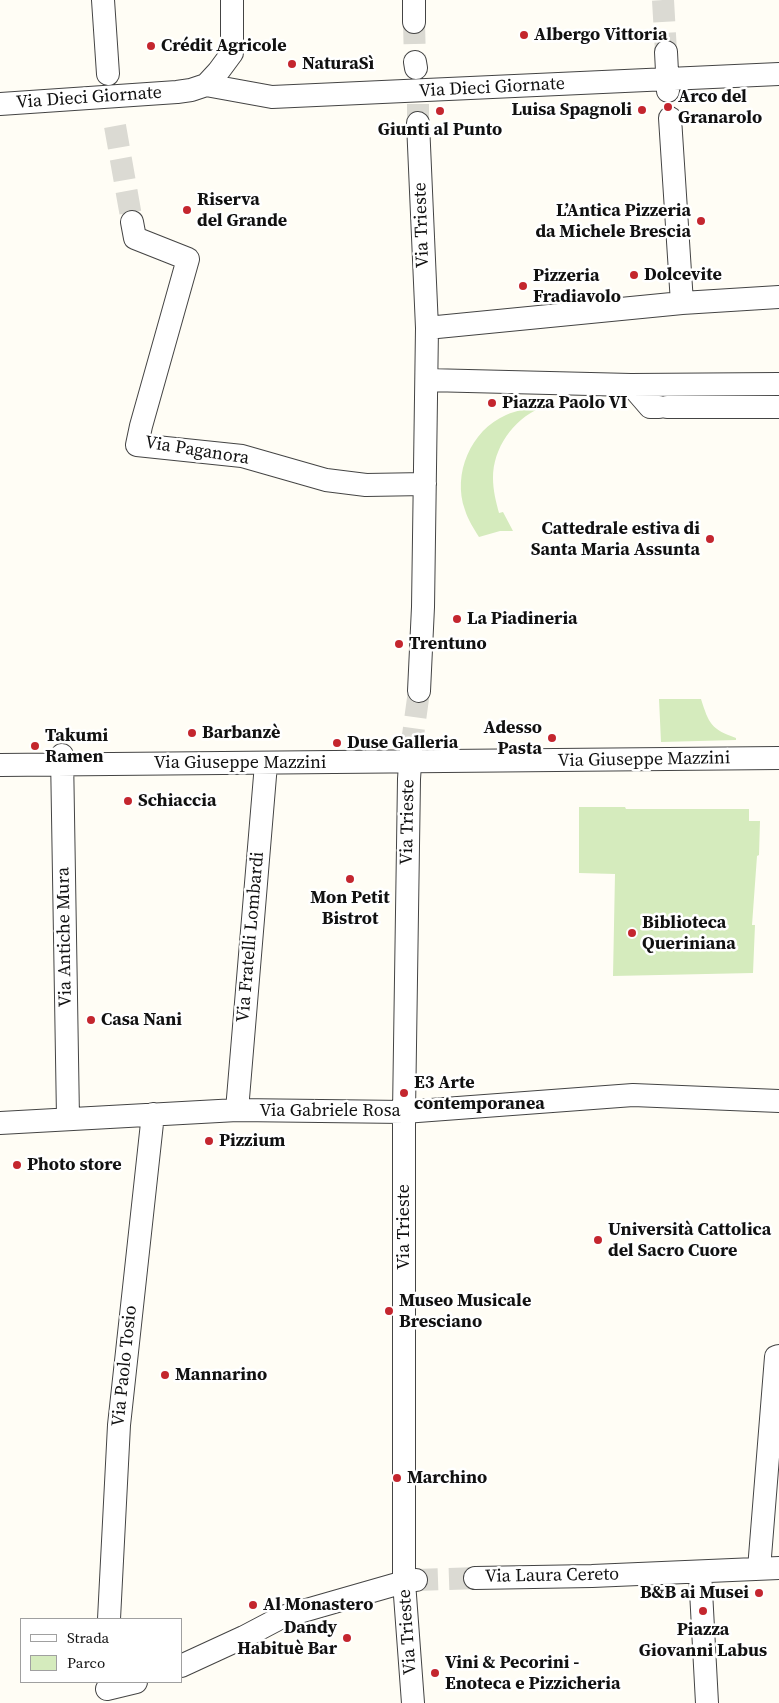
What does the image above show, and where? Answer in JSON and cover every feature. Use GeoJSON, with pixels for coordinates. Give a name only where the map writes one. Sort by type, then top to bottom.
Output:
{"type":"FeatureCollection","features":[{"type":"Feature","properties":{"kind":"street"},"geometry":{"type":"LineString","coordinates":[[103,0],[108,74]]}},
{"type":"Feature","properties":{"kind":"street"},"geometry":{"type":"LineString","coordinates":[[206,85],[232,53],[232,0]]}},
{"type":"Feature","properties":{"kind":"street"},"geometry":{"type":"LineString","coordinates":[[414,0],[414,22]]}},
{"type":"Feature","properties":{"kind":"street"},"geometry":{"type":"LineString","coordinates":[[666,52],[668,85]]}},
{"type":"Feature","properties":{"kind":"street","name":"Via Dieci Giornate"},"geometry":{"type":"LineString","coordinates":[[0,104],[177,92],[206,85],[272,97],[668,85],[699,76],[779,74]]}},
{"type":"Feature","properties":{"kind":"street"},"geometry":{"type":"LineString","coordinates":[[670,118],[682,304]]}},
{"type":"Feature","properties":{"kind":"street","name":"Via Trieste"},"geometry":{"type":"LineString","coordinates":[[418,123],[427,328]]}},
{"type":"Feature","properties":{"kind":"street","name":"Via Paganora"},"geometry":{"type":"LineString","coordinates":[[132,222],[135,238],[188,259],[141,426],[138,445],[242,456],[326,480],[366,486],[425,484]]}},
{"type":"Feature","properties":{"kind":"street"},"geometry":{"type":"LineString","coordinates":[[419,691],[423,607],[427,328],[682,304],[779,297]]}},
{"type":"Feature","properties":{"kind":"street"},"geometry":{"type":"LineString","coordinates":[[427,380],[630,385],[764,400]]}},
{"type":"Feature","properties":{"kind":"street"},"geometry":{"type":"LineString","coordinates":[[630,385],[650,408],[764,400]]}},
{"type":"Feature","properties":{"kind":"street","name":"Via Trieste"},"geometry":{"type":"LineString","coordinates":[[410,756],[404,1112],[413,1703]]}},
{"type":"Feature","properties":{"kind":"street","name":"Via Giuseppe Mazzini"},"geometry":{"type":"LineString","coordinates":[[0,765],[62,759],[266,764],[410,756],[779,758]]}},
{"type":"Feature","properties":{"kind":"street","name":"Via Antiche Mura"},"geometry":{"type":"LineString","coordinates":[[62,759],[68,1118]]}},
{"type":"Feature","properties":{"kind":"street","name":"Via Fratelli Lombardi"},"geometry":{"type":"LineString","coordinates":[[237,1110],[266,764]]}},
{"type":"Feature","properties":{"kind":"street","name":"Via Gabriele Rosa"},"geometry":{"type":"LineString","coordinates":[[0,1123],[237,1110],[404,1112],[633,1095],[779,1101]]}},
{"type":"Feature","properties":{"kind":"street","name":"Via Paolo Tosio"},"geometry":{"type":"LineString","coordinates":[[109,1618],[118,1425],[153,1114]]}},
{"type":"Feature","properties":{"kind":"street"},"geometry":{"type":"LineString","coordinates":[[769,1568],[776,1357],[779,1356]]}},
{"type":"Feature","properties":{"kind":"street","name":"Via Laura Cereto"},"geometry":{"type":"LineString","coordinates":[[475,1578],[592,1576],[769,1568]]}},
{"type":"Feature","properties":{"kind":"street"},"geometry":{"type":"LineString","coordinates":[[700,1572],[707,1703]]}},
{"type":"Feature","properties":{"kind":"street"},"geometry":{"type":"LineString","coordinates":[[182,1666],[282,1617],[410,1581]]}},
{"type":"Feature","properties":{"kind":"street"},"geometry":{"type":"LineString","coordinates":[[107,1691],[133,1683]]}},
{"type":"Feature","properties":{"kind":"green space"},"geometry":{"type":"Polygon","coordinates":[[[540,408],[521,420],[506,436],[494,467],[493,478],[499,513],[503,512],[513,531],[500,531],[479,537],[465,510],[461,482],[463,468],[474,442],[483,431],[506,415],[527,409],[540,408]]]}},
{"type":"Feature","properties":{"kind":"green space"},"geometry":{"type":"Polygon","coordinates":[[[659,699],[701,699],[712,724],[721,732],[736,738],[736,740],[661,742],[659,699]]]}},
{"type":"Feature","properties":{"kind":"green space"},"geometry":{"type":"Polygon","coordinates":[[[579,807],[749,809],[749,821],[760,821],[759,855],[757,856],[752,925],[755,925],[753,973],[613,976],[615,874],[579,873],[579,807]]]}},
{"type":"Feature","properties":{"kind":"tunnel"},"geometry":{"type":"LineString","coordinates":[[663,0],[666,52]]}},
{"type":"Feature","properties":{"kind":"tunnel"},"geometry":{"type":"LineString","coordinates":[[414,22],[415,62]]}},
{"type":"Feature","properties":{"kind":"tunnel"},"geometry":{"type":"LineString","coordinates":[[418,104],[418,123]]}},
{"type":"Feature","properties":{"kind":"tunnel"},"geometry":{"type":"LineString","coordinates":[[115,126],[132,222]]}},
{"type":"Feature","properties":{"kind":"tunnel"},"geometry":{"type":"LineString","coordinates":[[411,750],[419,691]]}},
{"type":"Feature","properties":{"kind":"tunnel"},"geometry":{"type":"LineString","coordinates":[[416,1580],[475,1578]]}},
{"type":"Feature","properties":{"kind":"place","name":"Albergo Vittoria"},"geometry":{"type":"Point","coordinates":[524,35]}},
{"type":"Feature","properties":{"kind":"place","name":"Crédit Agricole"},"geometry":{"type":"Point","coordinates":[151,46]}},
{"type":"Feature","properties":{"kind":"place","name":"NaturaSì"},"geometry":{"type":"Point","coordinates":[292,64]}},
{"type":"Feature","properties":{"kind":"place","name":"Arco del Granarolo"},"geometry":{"type":"Point","coordinates":[668,107]}},
{"type":"Feature","properties":{"kind":"place","name":"Luisa Spagnoli"},"geometry":{"type":"Point","coordinates":[642,110]}},
{"type":"Feature","properties":{"kind":"place","name":"Giunti al Punto"},"geometry":{"type":"Point","coordinates":[440,111]}},
{"type":"Feature","properties":{"kind":"place","name":"Riserva del Grande"},"geometry":{"type":"Point","coordinates":[187,210]}},
{"type":"Feature","properties":{"kind":"place","name":"L’Antica Pizzeria da Michele Brescia"},"geometry":{"type":"Point","coordinates":[701,221]}},
{"type":"Feature","properties":{"kind":"place","name":"Dolcevite"},"geometry":{"type":"Point","coordinates":[634,275]}},
{"type":"Feature","properties":{"kind":"place","name":"Pizzeria Fradiavolo"},"geometry":{"type":"Point","coordinates":[523,286]}},
{"type":"Feature","properties":{"kind":"place","name":"Piazza Paolo VI"},"geometry":{"type":"Point","coordinates":[492,403]}},
{"type":"Feature","properties":{"kind":"place","name":"Cattedrale estiva di Santa Maria Assunta"},"geometry":{"type":"Point","coordinates":[710,539]}},
{"type":"Feature","properties":{"kind":"place","name":"La Piadineria"},"geometry":{"type":"Point","coordinates":[457,619]}},
{"type":"Feature","properties":{"kind":"place","name":"Trentuno"},"geometry":{"type":"Point","coordinates":[399,644]}},
{"type":"Feature","properties":{"kind":"place","name":"Barbanzè"},"geometry":{"type":"Point","coordinates":[192,733]}},
{"type":"Feature","properties":{"kind":"place","name":"Adesso Pasta"},"geometry":{"type":"Point","coordinates":[552,738]}},
{"type":"Feature","properties":{"kind":"place","name":"Duse Galleria"},"geometry":{"type":"Point","coordinates":[337,743]}},
{"type":"Feature","properties":{"kind":"place","name":"Takumi Ramen"},"geometry":{"type":"Point","coordinates":[35,746]}},
{"type":"Feature","properties":{"kind":"place","name":"Schiaccia"},"geometry":{"type":"Point","coordinates":[128,801]}},
{"type":"Feature","properties":{"kind":"place","name":"Mon Petit Bistrot"},"geometry":{"type":"Point","coordinates":[350,879]}},
{"type":"Feature","properties":{"kind":"place","name":"Biblioteca Queriniana"},"geometry":{"type":"Point","coordinates":[632,933]}},
{"type":"Feature","properties":{"kind":"place","name":"Casa Nani"},"geometry":{"type":"Point","coordinates":[91,1020]}},
{"type":"Feature","properties":{"kind":"place","name":"E3 Arte contemporanea"},"geometry":{"type":"Point","coordinates":[404,1093]}},
{"type":"Feature","properties":{"kind":"place","name":"Pizzium"},"geometry":{"type":"Point","coordinates":[209,1141]}},
{"type":"Feature","properties":{"kind":"place","name":"Photo store"},"geometry":{"type":"Point","coordinates":[17,1165]}},
{"type":"Feature","properties":{"kind":"place","name":"Università Cattolica del Sacro Cuore"},"geometry":{"type":"Point","coordinates":[598,1240]}},
{"type":"Feature","properties":{"kind":"place","name":"Museo Musicale Bresciano"},"geometry":{"type":"Point","coordinates":[389,1311]}},
{"type":"Feature","properties":{"kind":"place","name":"Mannarino"},"geometry":{"type":"Point","coordinates":[165,1375]}},
{"type":"Feature","properties":{"kind":"place","name":"Marchino"},"geometry":{"type":"Point","coordinates":[397,1478]}},
{"type":"Feature","properties":{"kind":"place","name":"B&B ai Musei"},"geometry":{"type":"Point","coordinates":[759,1593]}},
{"type":"Feature","properties":{"kind":"place","name":"Al Monastero"},"geometry":{"type":"Point","coordinates":[253,1605]}},
{"type":"Feature","properties":{"kind":"place","name":"Piazza Giovanni Labus"},"geometry":{"type":"Point","coordinates":[703,1611]}},
{"type":"Feature","properties":{"kind":"place","name":"Dandy Habituè Bar"},"geometry":{"type":"Point","coordinates":[347,1638]}},
{"type":"Feature","properties":{"kind":"place","name":"Vini & Pecorini - Enoteca e Pizzicheria"},"geometry":{"type":"Point","coordinates":[435,1673]}}]}
